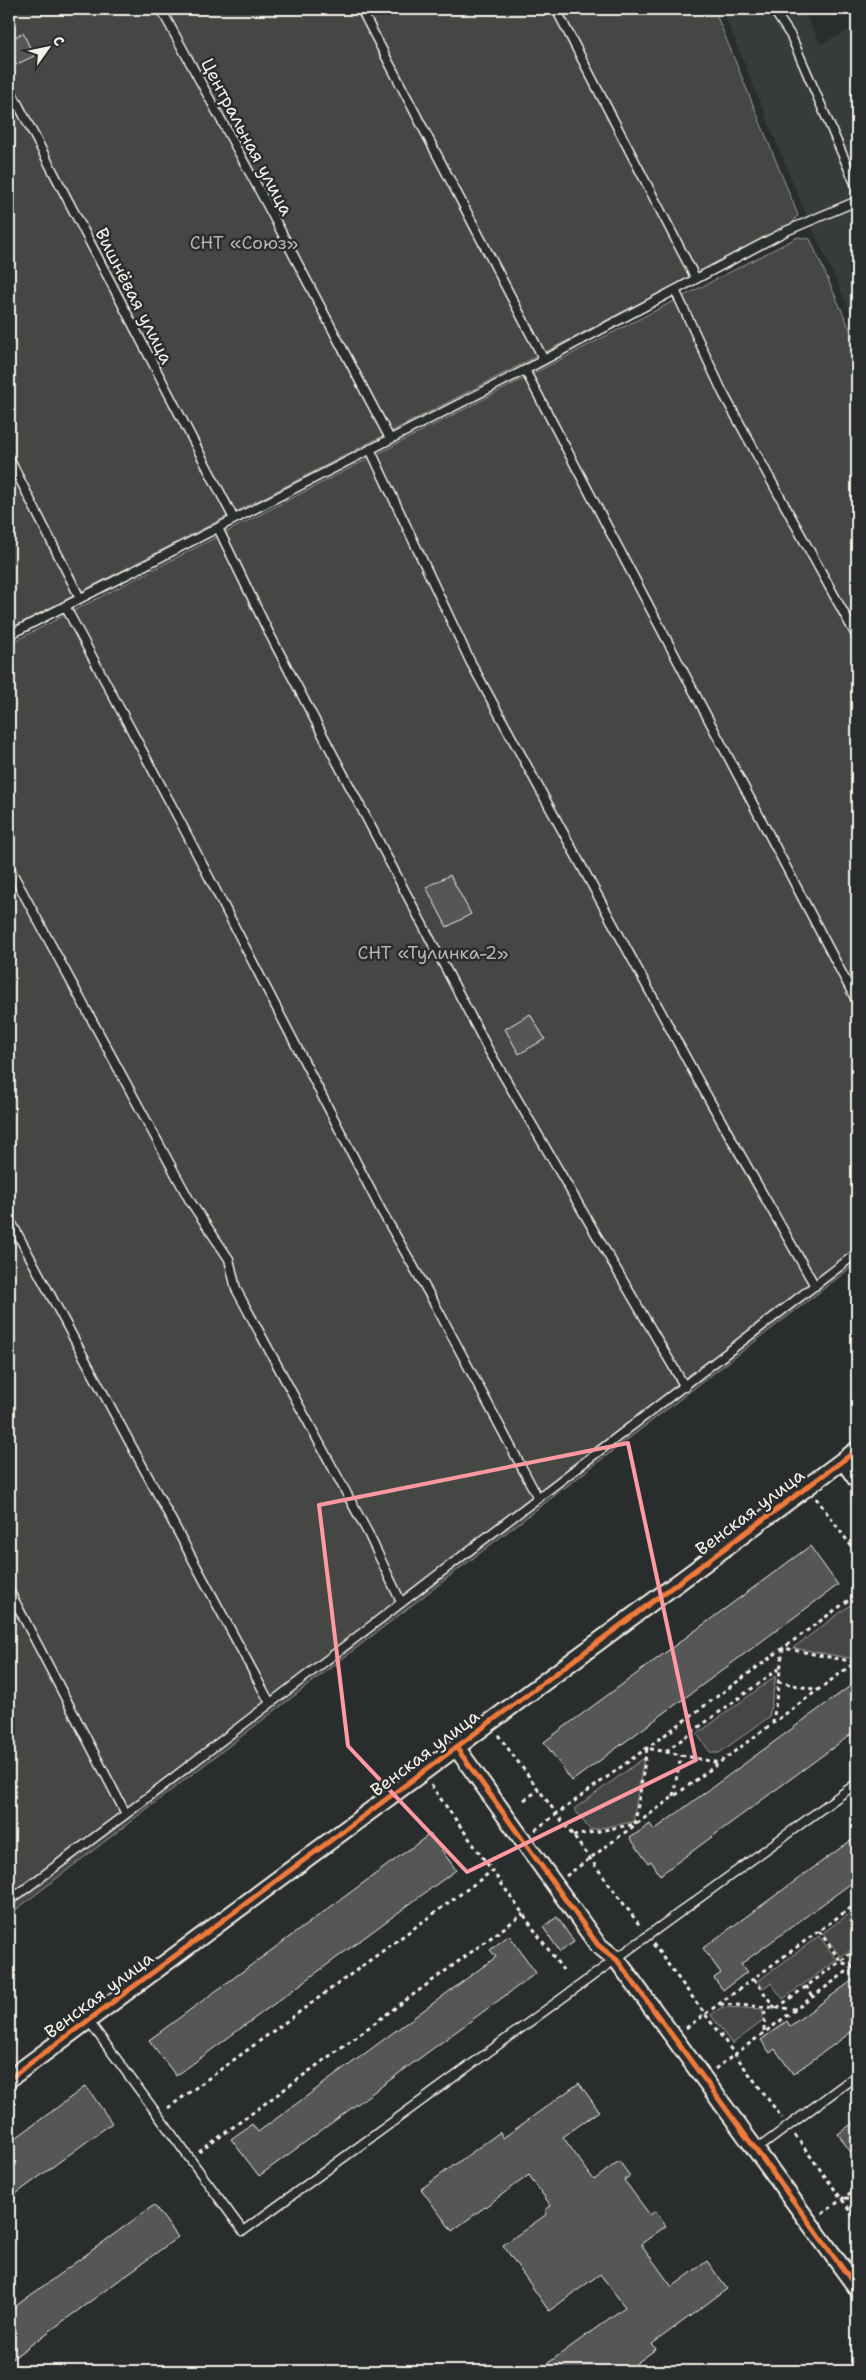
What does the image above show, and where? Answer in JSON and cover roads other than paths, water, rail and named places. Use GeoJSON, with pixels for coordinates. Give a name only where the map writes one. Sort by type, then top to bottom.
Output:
{"type":"FeatureCollection","features":[{"type":"Feature","properties":{"kind":"street","name":"Венская улица"},"geometry":{"type":"LineString","coordinates":[[9,2079],[857,1450]]}},
{"type":"Feature","properties":{"kind":"street"},"geometry":{"type":"LineString","coordinates":[[843,1460],[857,1480]]}},
{"type":"Feature","properties":{"kind":"street"},"geometry":{"type":"LineString","coordinates":[[456,1747],[598,1945],[617,1960],[857,2288]]}},
{"type":"Feature","properties":{"kind":"lane","name":"Центральная улица"},"geometry":{"type":"LineString","coordinates":[[161,9],[264,199],[390,439]]}},
{"type":"Feature","properties":{"kind":"lane"},"geometry":{"type":"LineString","coordinates":[[361,9],[544,360]]}},
{"type":"Feature","properties":{"kind":"lane"},"geometry":{"type":"LineString","coordinates":[[556,9],[696,279]]}},
{"type":"Feature","properties":{"kind":"lane"},"geometry":{"type":"LineString","coordinates":[[773,9],[791,36],[857,188]]}},
{"type":"Feature","properties":{"kind":"lane","name":"Вишнёвая улица"},"geometry":{"type":"LineString","coordinates":[[9,87],[234,519]]}},
{"type":"Feature","properties":{"kind":"lane"},"geometry":{"type":"LineString","coordinates":[[9,635],[525,370],[786,231],[857,201]]}},
{"type":"Feature","properties":{"kind":"lane"},"geometry":{"type":"LineString","coordinates":[[675,290],[723,393],[857,638]]}},
{"type":"Feature","properties":{"kind":"lane"},"geometry":{"type":"LineString","coordinates":[[525,370],[857,1002]]}},
{"type":"Feature","properties":{"kind":"lane"},"geometry":{"type":"LineString","coordinates":[[370,449],[470,662],[698,1080],[815,1286]]}},
{"type":"Feature","properties":{"kind":"lane"},"geometry":{"type":"LineString","coordinates":[[9,458],[80,598]]}},
{"type":"Feature","properties":{"kind":"lane"},"geometry":{"type":"LineString","coordinates":[[218,528],[267,629],[488,1049],[685,1387]]}},
{"type":"Feature","properties":{"kind":"lane"},"geometry":{"type":"LineString","coordinates":[[64,606],[181,823],[367,1184],[436,1306],[538,1498]]}},
{"type":"Feature","properties":{"kind":"lane"},"geometry":{"type":"LineString","coordinates":[[9,867],[190,1201],[229,1259],[236,1289],[368,1533],[401,1602]]}},
{"type":"Feature","properties":{"kind":"lane"},"geometry":{"type":"LineString","coordinates":[[9,1218],[270,1703]]}},
{"type":"Feature","properties":{"kind":"lane"},"geometry":{"type":"LineString","coordinates":[[9,1901],[126,1814],[401,1602],[685,1387],[857,1253]]}},
{"type":"Feature","properties":{"kind":"lane"},"geometry":{"type":"LineString","coordinates":[[9,1590],[126,1814]]}},
{"type":"Feature","properties":{"kind":"lane"},"geometry":{"type":"LineString","coordinates":[[88,2020],[243,2231],[592,1976],[617,1960],[857,1783]]}},
{"type":"Feature","properties":{"kind":"lane"},"geometry":{"type":"LineString","coordinates":[[756,2150],[857,2075]]}},
{"type":"Feature","properties":{"kind":"park label","name":"СНТ «Союз»"},"geometry":{"type":"Point","coordinates":[244,243]}},
{"type":"Feature","properties":{"kind":"park label","name":"СНТ «Тулинка-2»"},"geometry":{"type":"Point","coordinates":[433,953]}}]}
